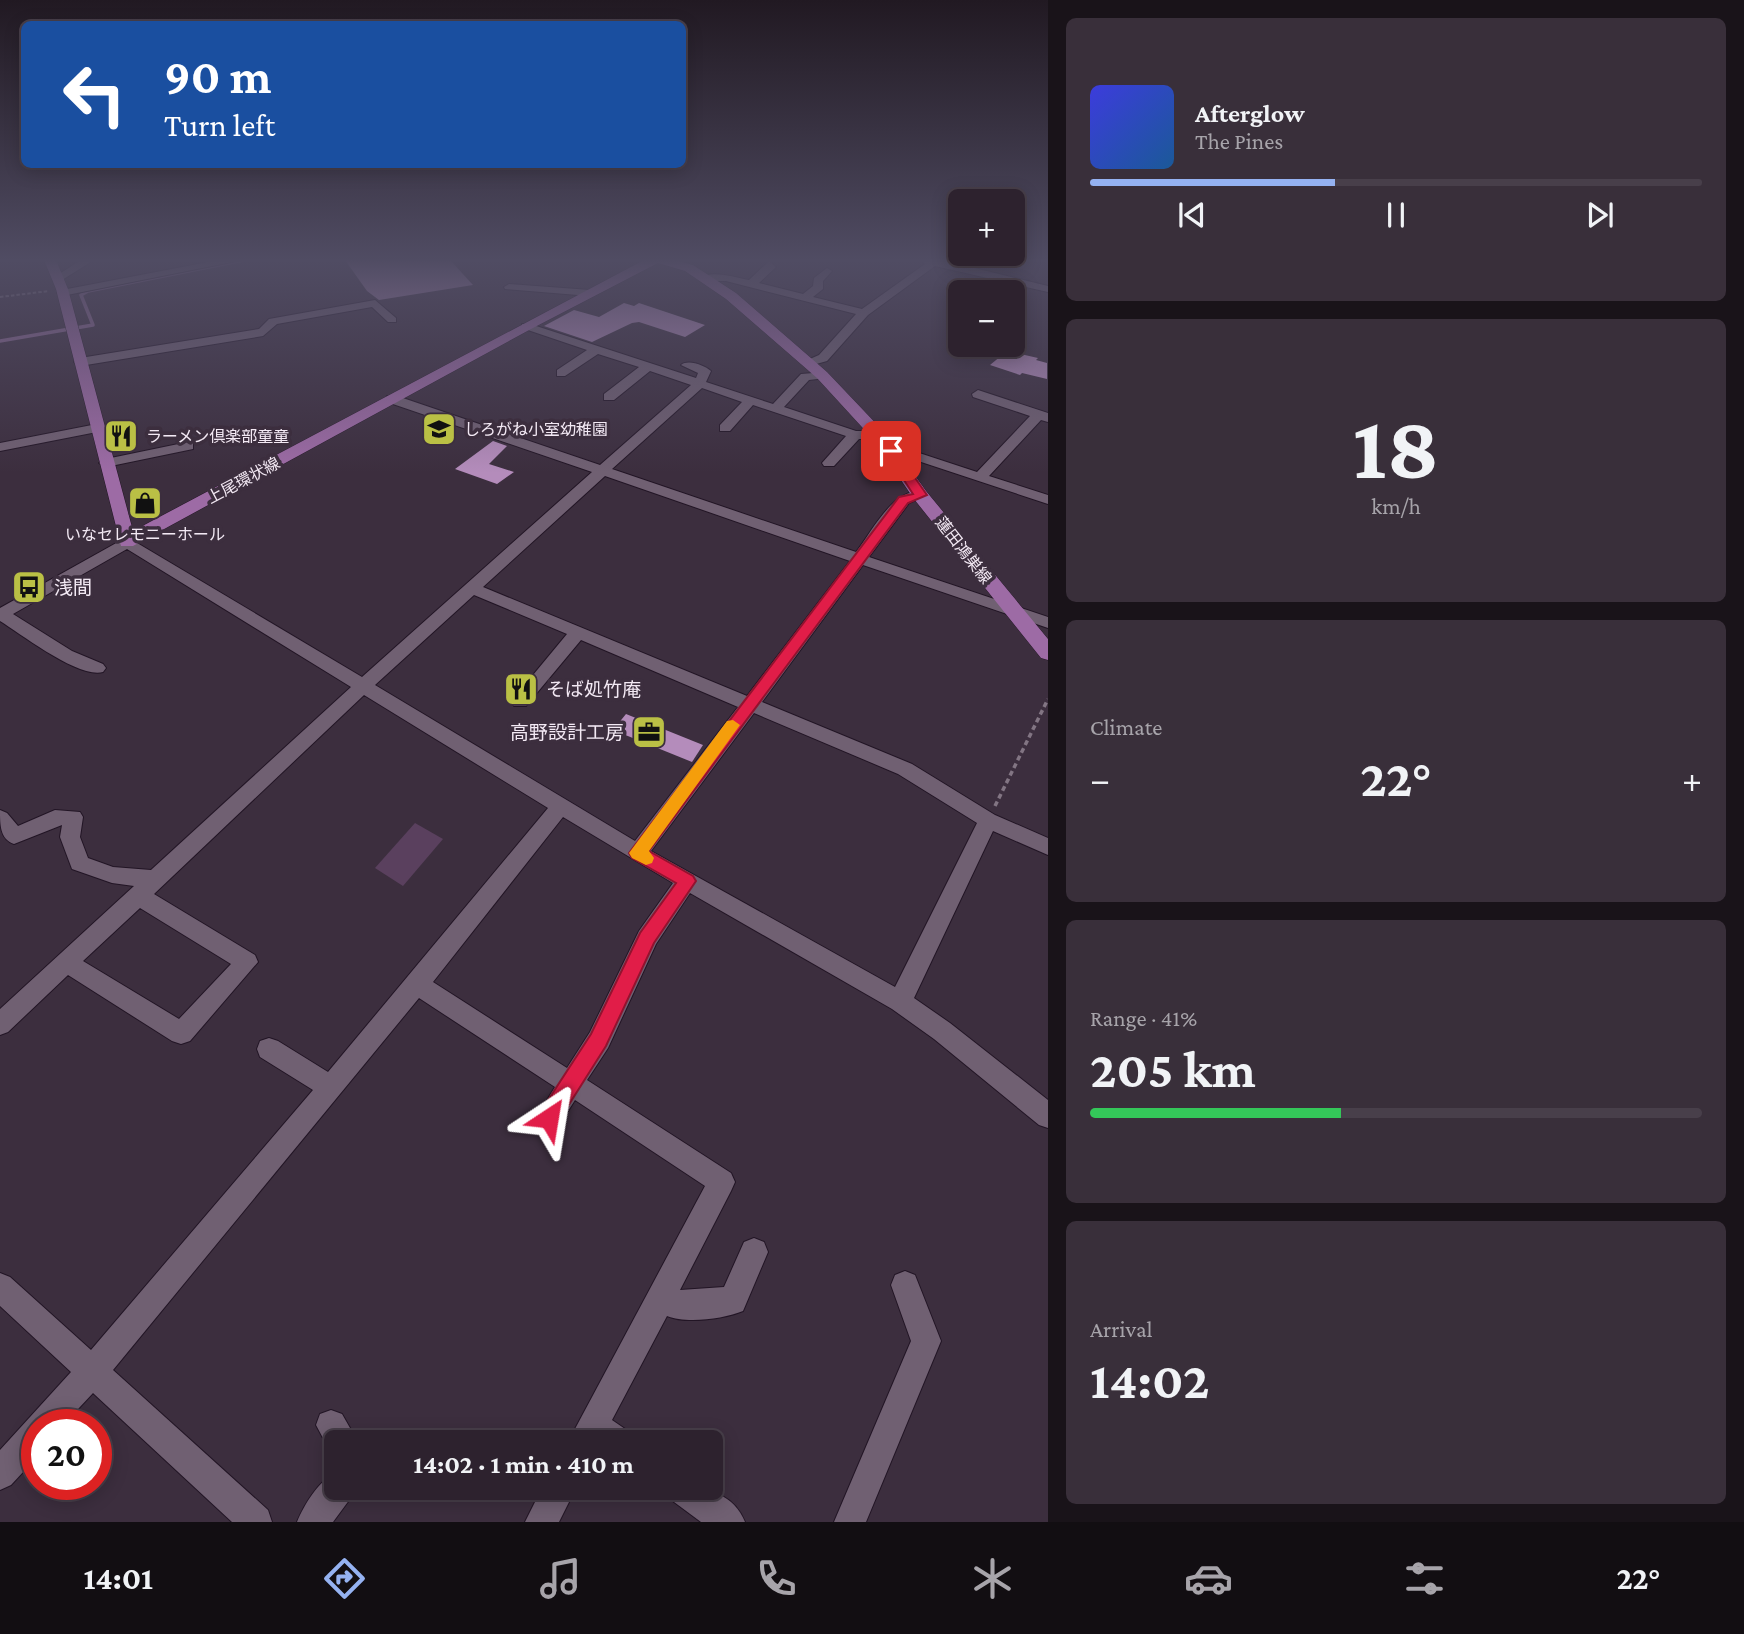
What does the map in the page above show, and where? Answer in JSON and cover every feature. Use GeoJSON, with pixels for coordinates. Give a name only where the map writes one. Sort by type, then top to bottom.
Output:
{"type":"FeatureCollection","features":[{"type":"Feature","properties":{"kind":"main road"},"geometry":{"type":"LineString","coordinates":[[72,331],[127,542]]}},
{"type":"Feature","properties":{"kind":"main road","name":"上尾環状線"},"geometry":{"type":"LineString","coordinates":[[127,542],[519,331]]}},
{"type":"Feature","properties":{"kind":"main road","name":"蓮田鴻巣線"},"geometry":{"type":"LineString","coordinates":[[774,331],[822,375],[878,435],[920,495],[1011,611],[1048,653]]}},
{"type":"Feature","properties":{"kind":"street"},"geometry":{"type":"LineString","coordinates":[[80,362],[264,331]]}},
{"type":"Feature","properties":{"kind":"street"},"geometry":{"type":"LineString","coordinates":[[538,331],[646,363],[699,384],[855,435],[878,435]]}},
{"type":"Feature","properties":{"kind":"street"},"geometry":{"type":"LineString","coordinates":[[809,362],[822,358],[847,331]]}},
{"type":"Feature","properties":{"kind":"street"},"geometry":{"type":"LineString","coordinates":[[561,373],[595,350]]}},
{"type":"Feature","properties":{"kind":"street"},"geometry":{"type":"LineString","coordinates":[[0,1024],[363,686],[699,384],[705,371],[687,359],[646,363],[609,397]]}},
{"type":"Feature","properties":{"kind":"street"},"geometry":{"type":"LineString","coordinates":[[776,408],[805,377],[822,375]]}},
{"type":"Feature","properties":{"kind":"street"},"geometry":{"type":"LineString","coordinates":[[978,394],[1043,416],[979,477]]}},
{"type":"Feature","properties":{"kind":"street"},"geometry":{"type":"LineString","coordinates":[[392,399],[1048,623]]}},
{"type":"Feature","properties":{"kind":"street"},"geometry":{"type":"LineString","coordinates":[[725,428],[751,400]]}},
{"type":"Feature","properties":{"kind":"street"},"geometry":{"type":"LineString","coordinates":[[0,447],[97,428]]}},
{"type":"Feature","properties":{"kind":"street"},"geometry":{"type":"LineString","coordinates":[[829,463],[855,435]]}},
{"type":"Feature","properties":{"kind":"street"},"geometry":{"type":"LineString","coordinates":[[106,463],[188,446]]}},
{"type":"Feature","properties":{"kind":"street"},"geometry":{"type":"LineString","coordinates":[[891,451],[901,451],[1048,500]]}},
{"type":"Feature","properties":{"kind":"street"},"geometry":{"type":"LineString","coordinates":[[638,853],[904,500],[920,495]]}},
{"type":"Feature","properties":{"kind":"street"},"geometry":{"type":"LineString","coordinates":[[97,668],[66,654],[0,615],[127,542],[638,853],[900,1002],[942,1031],[1048,1116]]}},
{"type":"Feature","properties":{"kind":"street"},"geometry":{"type":"LineString","coordinates":[[471,588],[905,769],[988,820],[1048,847]]}},
{"type":"Feature","properties":{"kind":"street"},"geometry":{"type":"LineString","coordinates":[[520,702],[578,632]]}},
{"type":"Feature","properties":{"kind":"street"},"geometry":{"type":"LineString","coordinates":[[58,1409],[417,984],[561,806]]}},
{"type":"Feature","properties":{"kind":"street"},"geometry":{"type":"LineString","coordinates":[[0,818],[14,836],[55,818],[73,817],[70,836],[79,863],[113,875],[155,879]]}},
{"type":"Feature","properties":{"kind":"street"},"geometry":{"type":"LineString","coordinates":[[900,1002],[988,820]]}},
{"type":"Feature","properties":{"kind":"street"},"geometry":{"type":"LineString","coordinates":[[549,1118],[598,1040],[646,938],[687,881]]}},
{"type":"Feature","properties":{"kind":"street"},"geometry":{"type":"LineString","coordinates":[[66,962],[181,1033],[247,962],[137,895]]}},
{"type":"Feature","properties":{"kind":"street"},"geometry":{"type":"LineString","coordinates":[[417,984],[722,1182],[662,1295],[601,1430]]}},
{"type":"Feature","properties":{"kind":"street"},"geometry":{"type":"LineString","coordinates":[[269,1049],[330,1087]]}},
{"type":"Feature","properties":{"kind":"street"},"geometry":{"type":"LineString","coordinates":[[662,1295],[676,1305],[733,1301],[754,1252]]}},
{"type":"Feature","properties":{"kind":"street"},"geometry":{"type":"LineString","coordinates":[[850,1522],[926,1340],[905,1285]]}},
{"type":"Feature","properties":{"kind":"street"},"geometry":{"type":"LineString","coordinates":[[0,1287],[256,1522]]}},
{"type":"Feature","properties":{"kind":"street"},"geometry":{"type":"LineString","coordinates":[[0,1474],[21,1451]]}},
{"type":"Feature","properties":{"kind":"street"},"geometry":{"type":"LineString","coordinates":[[313,1522],[330,1500]]}},
{"type":"Feature","properties":{"kind":"street"},"geometry":{"type":"LineString","coordinates":[[541,1522],[553,1500]]}},
{"type":"Feature","properties":{"kind":"street"},"geometry":{"type":"LineString","coordinates":[[698,1500],[729,1522]]}},
{"type":"Feature","properties":{"kind":"path"},"geometry":{"type":"LineString","coordinates":[[988,820],[1048,699]]}},
{"type":"Feature","properties":{"kind":"shaded area"},"geometry":{"type":"Polygon","coordinates":[[[415,823],[443,839],[403,886],[375,868],[415,823]]]}},
{"type":"Feature","properties":{"kind":"building"},"geometry":{"type":"Polygon","coordinates":[[[559,331],[615,331],[592,342],[559,331]]]}},
{"type":"Feature","properties":{"kind":"building"},"geometry":{"type":"Polygon","coordinates":[[[667,331],[695,331],[685,337],[667,331]]]}},
{"type":"Feature","properties":{"kind":"building"},"geometry":{"type":"Polygon","coordinates":[[[1025,355],[1038,358],[1036,360],[1047,363],[1047,379],[1022,373],[1020,375],[990,365],[1000,357],[1025,355]]]}},
{"type":"Feature","properties":{"kind":"building"},"geometry":{"type":"Polygon","coordinates":[[[493,441],[507,446],[489,464],[514,472],[497,484],[455,469],[493,441]]]}},
{"type":"Feature","properties":{"kind":"building"},"geometry":{"type":"Polygon","coordinates":[[[626,714],[703,745],[692,762],[613,730],[626,714]]]}},
{"type":"Feature","properties":{"kind":"waterway"},"geometry":{"type":"LineString","coordinates":[[0,341],[58,331]]}},
{"type":"Feature","properties":{"kind":"slow traffic"},"geometry":{"type":"LineString","coordinates":[[646,858],[638,853],[733,725]]}},
{"type":"Feature","properties":{"kind":"place","name":"しろがね小室幼稚園"},"geometry":{"type":"Point","coordinates":[439,429]}},
{"type":"Feature","properties":{"kind":"place","name":"ラーメン倶楽部童童"},"geometry":{"type":"Point","coordinates":[121,436]}},
{"type":"Feature","properties":{"kind":"place","name":"いなセレモニーホール"},"geometry":{"type":"Point","coordinates":[145,503]}},
{"type":"Feature","properties":{"kind":"place","name":"浅間"},"geometry":{"type":"Point","coordinates":[29,587]}},
{"type":"Feature","properties":{"kind":"place","name":"そば処竹庵"},"geometry":{"type":"Point","coordinates":[521,689]}},
{"type":"Feature","properties":{"kind":"place","name":"高野設計工房"},"geometry":{"type":"Point","coordinates":[649,732]}},
{"type":"Feature","properties":{"kind":"route"},"geometry":{"type":"LineString","coordinates":[[549,1118],[598,1040],[646,938],[687,881],[638,853],[904,500],[920,495],[891,451]]}}]}
